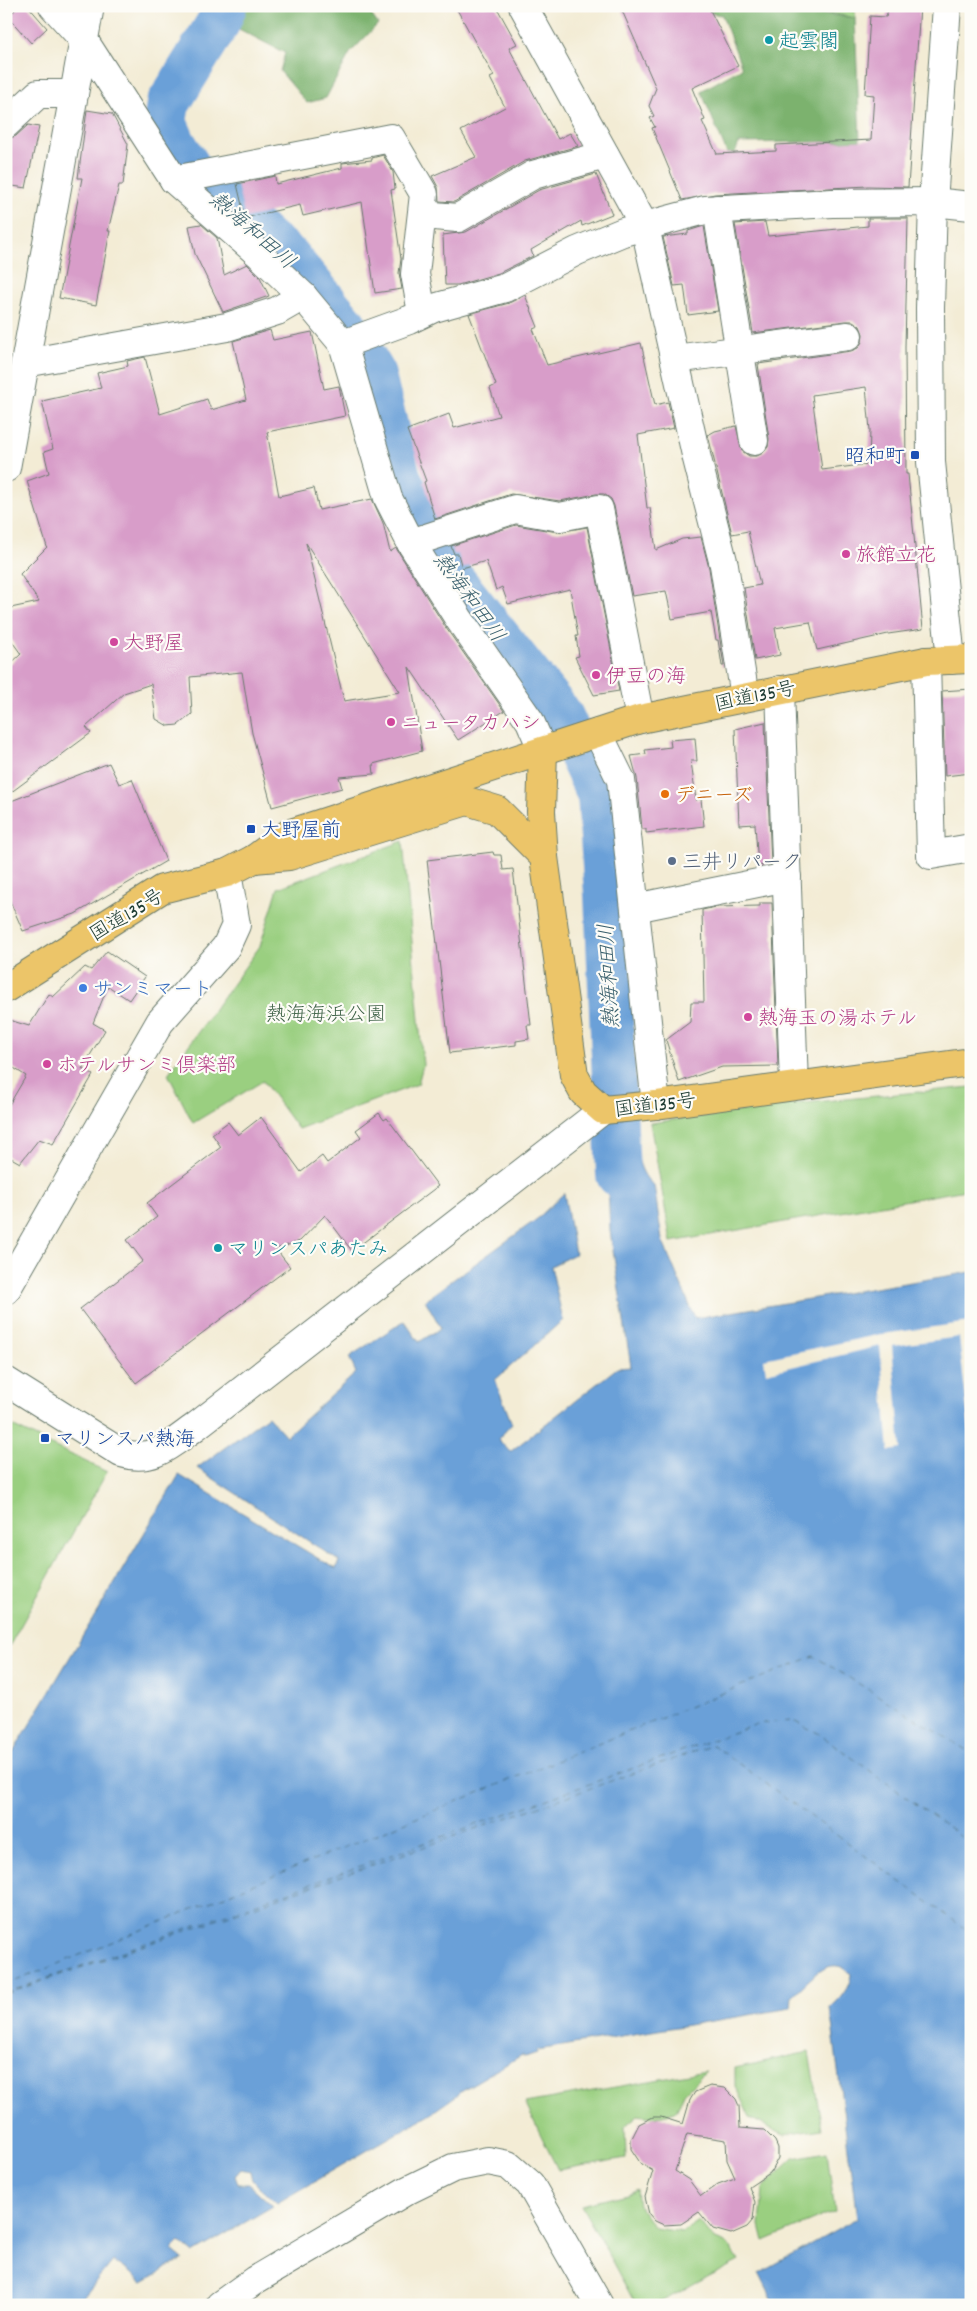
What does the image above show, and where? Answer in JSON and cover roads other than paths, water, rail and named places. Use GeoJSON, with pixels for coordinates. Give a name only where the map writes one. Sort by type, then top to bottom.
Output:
{"type":"FeatureCollection","features":[{"type":"Feature","properties":{"kind":"highway","name":"国道135号"},"geometry":{"type":"LineString","coordinates":[[6,988],[162,889],[227,873],[254,859],[288,834],[640,719],[780,690],[949,660]]}},
{"type":"Feature","properties":{"kind":"highway","name":"国道135号"},"geometry":{"type":"LineString","coordinates":[[543,751],[541,812],[544,856],[574,1075],[583,1092],[603,1110],[656,1105],[971,1062]]}},
{"type":"Feature","properties":{"kind":"highway","name":"国道135号"},"geometry":{"type":"LineString","coordinates":[[254,859],[289,856],[467,801],[496,810],[544,856]]}},
{"type":"Feature","properties":{"kind":"street"},"geometry":{"type":"LineString","coordinates":[[53,6],[83,39],[174,180],[304,296],[343,344],[388,498],[422,540],[459,619],[530,721],[543,751]]}},
{"type":"Feature","properties":{"kind":"street"},"geometry":{"type":"LineString","coordinates":[[6,468],[18,374],[90,6]]}},
{"type":"Feature","properties":{"kind":"street"},"geometry":{"type":"LineString","coordinates":[[523,6],[646,227],[696,455],[724,565],[745,697]]}},
{"type":"Feature","properties":{"kind":"street"},"geometry":{"type":"LineString","coordinates":[[946,6],[933,202],[930,308],[931,462],[949,660],[930,855],[971,848]]}},
{"type":"Feature","properties":{"kind":"street"},"geometry":{"type":"LineString","coordinates":[[6,124],[38,94],[74,94]]}},
{"type":"Feature","properties":{"kind":"street"},"geometry":{"type":"LineString","coordinates":[[174,180],[391,138],[424,194],[415,274],[422,314]]}},
{"type":"Feature","properties":{"kind":"street"},"geometry":{"type":"LineString","coordinates":[[422,215],[458,218],[533,175],[605,155]]}},
{"type":"Feature","properties":{"kind":"street"},"geometry":{"type":"LineString","coordinates":[[343,344],[434,308],[505,288],[577,251],[623,232],[705,210],[933,202],[971,206]]}},
{"type":"Feature","properties":{"kind":"street"},"geometry":{"type":"LineString","coordinates":[[717,209],[754,441]]}},
{"type":"Feature","properties":{"kind":"street"},"geometry":{"type":"LineString","coordinates":[[18,374],[228,327],[278,311],[304,296]]}},
{"type":"Feature","properties":{"kind":"street"},"geometry":{"type":"LineString","coordinates":[[675,359],[848,336]]}},
{"type":"Feature","properties":{"kind":"street"},"geometry":{"type":"LineString","coordinates":[[422,540],[515,509],[560,517],[599,510],[640,719]]}},
{"type":"Feature","properties":{"kind":"street"},"geometry":{"type":"LineString","coordinates":[[780,690],[794,1085]]}},
{"type":"Feature","properties":{"kind":"street"},"geometry":{"type":"LineString","coordinates":[[594,734],[621,780],[656,1105]]}},
{"type":"Feature","properties":{"kind":"street"},"geometry":{"type":"LineString","coordinates":[[6,1290],[160,1022],[226,947],[236,925],[227,873]]}},
{"type":"Feature","properties":{"kind":"street"},"geometry":{"type":"LineString","coordinates":[[635,908],[787,877]]}},
{"type":"Feature","properties":{"kind":"street"},"geometry":{"type":"LineString","coordinates":[[6,1381],[121,1453],[136,1457],[157,1454],[195,1427],[603,1110]]}},
{"type":"Feature","properties":{"kind":"street"},"geometry":{"type":"LineString","coordinates":[[220,2305],[255,2280],[406,2191],[452,2168],[488,2161],[508,2165],[530,2184],[599,2305]]}},
{"type":"Feature","properties":{"kind":"water"},"geometry":{"type":"Polygon","coordinates":[[[633,1134],[642,1169],[649,1181],[654,1185],[662,1240],[695,1318],[971,1272],[971,2305],[775,2305],[759,2273],[857,2219],[830,2008],[844,1993],[849,1984],[851,1974],[843,1968],[835,1966],[820,1971],[792,1996],[791,2008],[537,2050],[537,2053],[525,2057],[522,2055],[459,2092],[430,2114],[277,2203],[252,2180],[250,2171],[241,2169],[235,2176],[238,2184],[249,2184],[273,2206],[193,2253],[180,2242],[172,2250],[183,2259],[143,2282],[113,2261],[77,2305],[6,2305],[6,1764],[179,1475],[336,1569],[339,1561],[197,1468],[268,1416],[286,1436],[356,1373],[349,1357],[404,1321],[419,1342],[441,1328],[425,1300],[537,1219],[564,1193],[575,1254],[551,1266],[563,1320],[495,1380],[512,1424],[498,1439],[510,1452],[617,1368],[631,1367],[610,1231],[606,1138],[633,1134]]]}},
{"type":"Feature","properties":{"kind":"waterway","name":"熱海和田川"},"geometry":{"type":"LineString","coordinates":[[225,6],[218,23],[168,104],[165,122],[174,143],[200,184],[287,256],[345,325],[373,372],[399,477],[442,566],[561,715],[599,795],[606,895],[618,1175]]}},
{"type":"Feature","properties":{"kind":"place","name":"起雲閣"},"geometry":{"type":"Point","coordinates":[769,40]}},
{"type":"Feature","properties":{"kind":"place","name":"昭和町"},"geometry":{"type":"Point","coordinates":[915,455]}},
{"type":"Feature","properties":{"kind":"place","name":"旅館立花"},"geometry":{"type":"Point","coordinates":[846,554]}},
{"type":"Feature","properties":{"kind":"place","name":"大野屋"},"geometry":{"type":"Point","coordinates":[114,642]}},
{"type":"Feature","properties":{"kind":"place","name":"伊豆の海"},"geometry":{"type":"Point","coordinates":[596,675]}},
{"type":"Feature","properties":{"kind":"place","name":"ニュータカハシ"},"geometry":{"type":"Point","coordinates":[391,722]}},
{"type":"Feature","properties":{"kind":"place","name":"デニーズ"},"geometry":{"type":"Point","coordinates":[665,794]}},
{"type":"Feature","properties":{"kind":"place","name":"大野屋前"},"geometry":{"type":"Point","coordinates":[251,829]}},
{"type":"Feature","properties":{"kind":"place","name":"三井リパーク"},"geometry":{"type":"Point","coordinates":[672,861]}},
{"type":"Feature","properties":{"kind":"place","name":"サンミマート"},"geometry":{"type":"Point","coordinates":[83,988]}},
{"type":"Feature","properties":{"kind":"place","name":"熱海玉の湯ホテル"},"geometry":{"type":"Point","coordinates":[748,1017]}},
{"type":"Feature","properties":{"kind":"place","name":"ホテルサンミ倶楽部"},"geometry":{"type":"Point","coordinates":[47,1064]}},
{"type":"Feature","properties":{"kind":"place","name":"マリンスパあたみ"},"geometry":{"type":"Point","coordinates":[218,1248]}},
{"type":"Feature","properties":{"kind":"place","name":"マリンスパ熱海"},"geometry":{"type":"Point","coordinates":[45,1438]}},
{"type":"Feature","properties":{"kind":"park label","name":"熱海海浜公園"},"geometry":{"type":"Point","coordinates":[326,1013]}}]}
